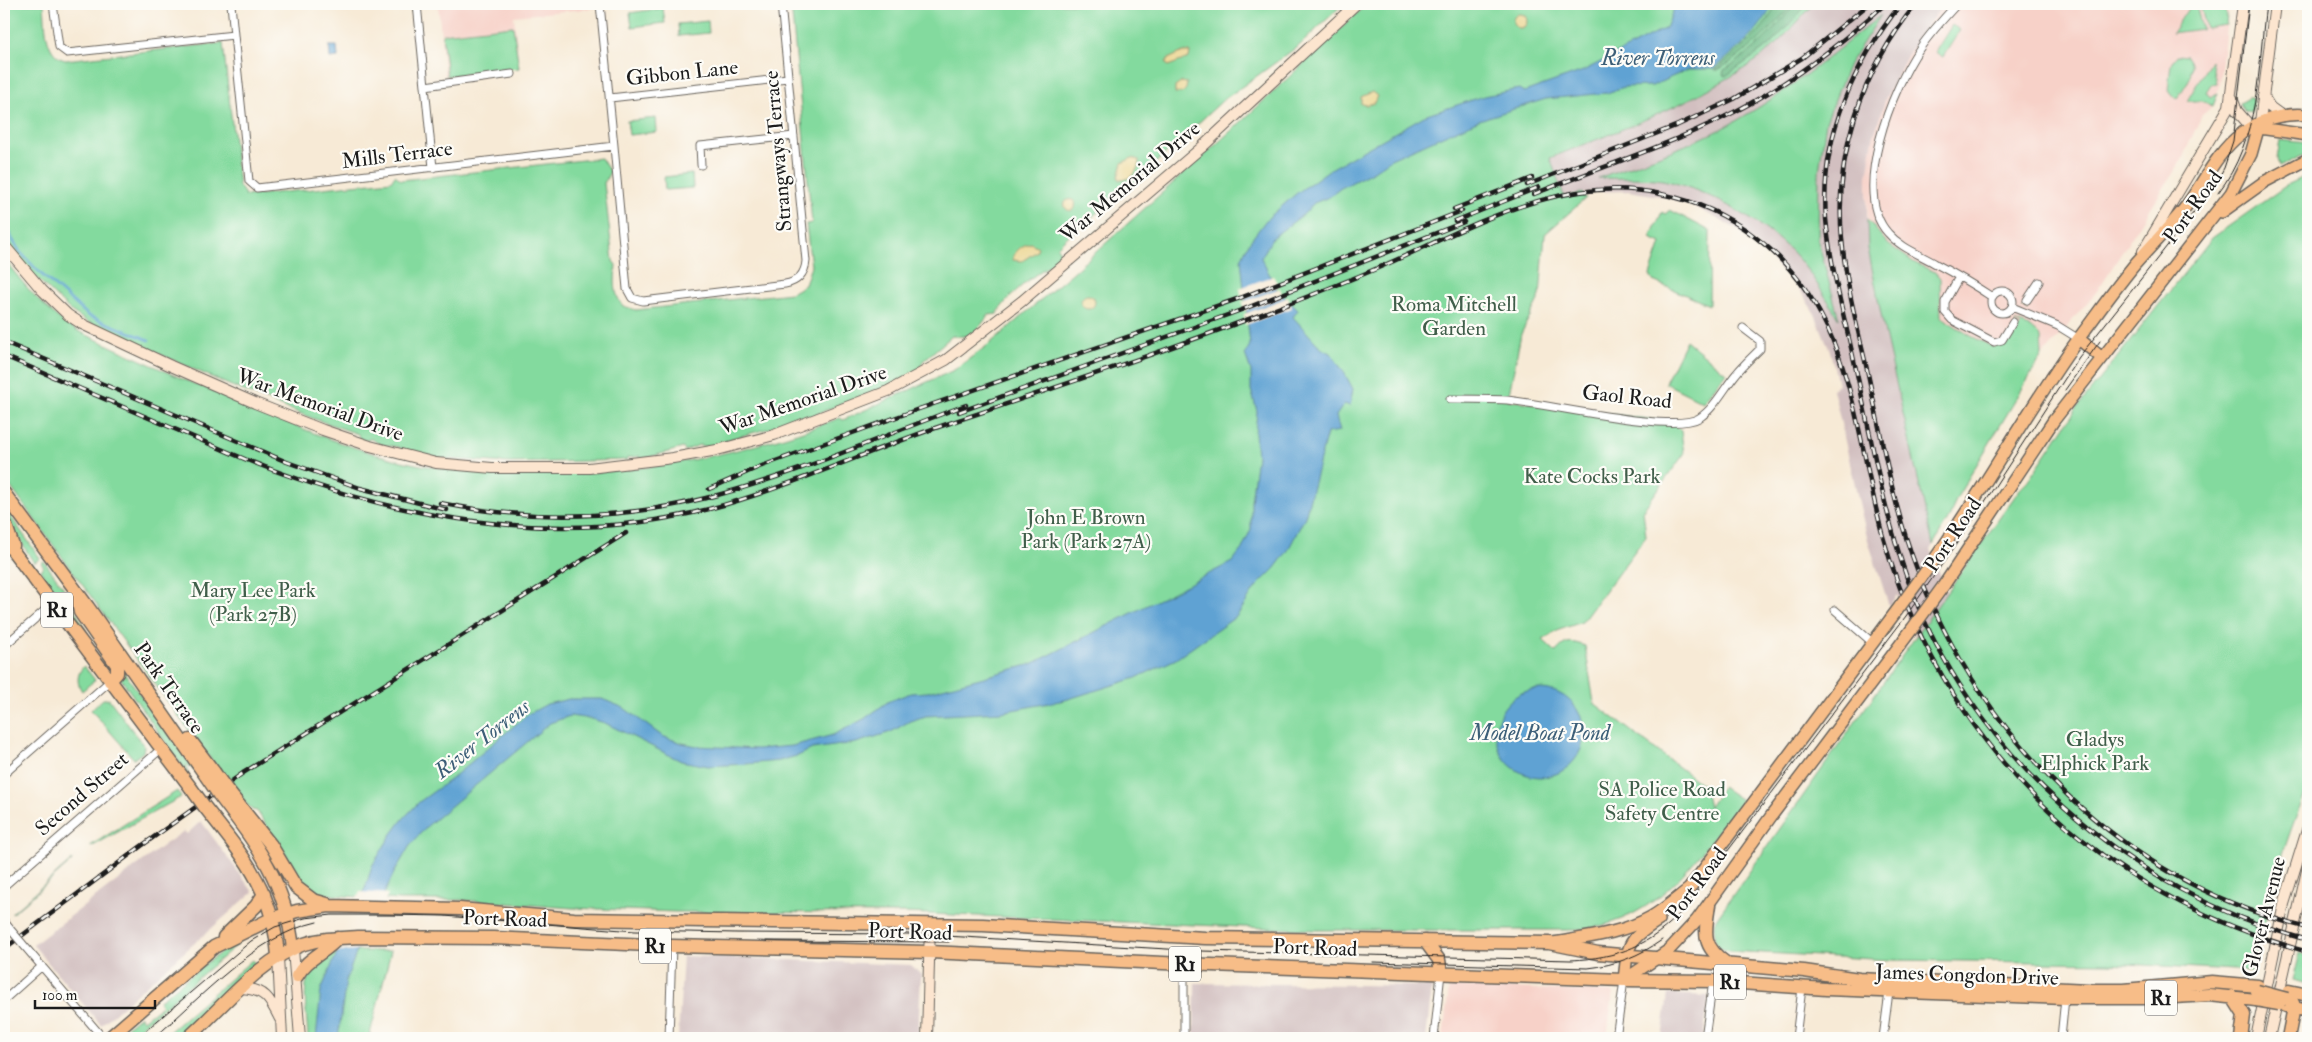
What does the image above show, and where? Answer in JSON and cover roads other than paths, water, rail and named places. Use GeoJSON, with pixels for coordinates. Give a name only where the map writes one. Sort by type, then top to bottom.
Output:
{"type":"FeatureCollection","features":[{"type":"Feature","properties":{"kind":"highway","name":"Park Terrace"},"geometry":{"type":"LineString","coordinates":[[4,493],[223,792],[260,849],[278,885],[288,914],[293,949]]}},
{"type":"Feature","properties":{"kind":"highway"},"geometry":{"type":"LineString","coordinates":[[4,520],[16,556]]}},
{"type":"Feature","properties":{"kind":"highway","name":"Park Terrace"},"geometry":{"type":"LineString","coordinates":[[4,539],[244,858],[264,894],[273,918]]}},
{"type":"Feature","properties":{"kind":"highway"},"geometry":{"type":"LineString","coordinates":[[76,590],[80,612],[117,665],[117,673],[110,681]]}},
{"type":"Feature","properties":{"kind":"highway","name":"R1"},"geometry":{"type":"LineString","coordinates":[[223,792],[271,845],[296,888],[313,900],[341,906]]}},
{"type":"Feature","properties":{"kind":"highway"},"geometry":{"type":"LineString","coordinates":[[214,947],[256,906],[264,894]]}},
{"type":"Feature","properties":{"kind":"highway"},"geometry":{"type":"LineString","coordinates":[[1709,905],[1705,932],[1707,942],[1717,957],[1726,963]]}},
{"type":"Feature","properties":{"kind":"highway","name":"Port Road"},"geometry":{"type":"LineString","coordinates":[[108,1038],[214,947],[273,918],[318,907],[392,906],[460,909],[574,919],[930,924],[1205,938],[1549,943],[1598,953],[1660,958]]}},
{"type":"Feature","properties":{"kind":"highway","name":"R1"},"geometry":{"type":"LineString","coordinates":[[273,918],[278,956]]}},
{"type":"Feature","properties":{"kind":"highway"},"geometry":{"type":"LineString","coordinates":[[297,976],[307,961],[328,949],[338,938]]}},
{"type":"Feature","properties":{"kind":"highway","name":"Port Road"},"geometry":{"type":"LineString","coordinates":[[188,1038],[278,956],[306,944],[338,938],[493,938],[672,946],[930,952],[1184,964],[1624,980]]}},
{"type":"Feature","properties":{"kind":"highway"},"geometry":{"type":"LineString","coordinates":[[1426,941],[1439,960],[1441,973]]}},
{"type":"Feature","properties":{"kind":"highway","name":"James Congdon Drive"},"geometry":{"type":"LineString","coordinates":[[1660,958],[1804,971],[1859,979],[1890,986]]}},
{"type":"Feature","properties":{"kind":"highway"},"geometry":{"type":"LineString","coordinates":[[1802,988],[1804,971]]}},
{"type":"Feature","properties":{"kind":"highway","name":"James Congdon Drive"},"geometry":{"type":"LineString","coordinates":[[1624,980],[1713,981],[1802,988],[1890,986],[2131,999],[2209,995],[2232,996],[2257,992]]}},
{"type":"Feature","properties":{"kind":"highway","name":"James Congdon Drive"},"geometry":{"type":"LineString","coordinates":[[2066,994],[2200,983],[2228,983],[2289,1001],[2308,1011]]}},
{"type":"Feature","properties":{"kind":"highway","name":"James Congdon Drive"},"geometry":{"type":"LineString","coordinates":[[2289,1001],[2308,995]]}},
{"type":"Feature","properties":{"kind":"highway"},"geometry":{"type":"LineString","coordinates":[[2232,996],[2244,1015],[2241,1038]]}},
{"type":"Feature","properties":{"kind":"highway"},"geometry":{"type":"LineString","coordinates":[[2288,1038],[2289,1001]]}},
{"type":"Feature","properties":{"kind":"main road"},"geometry":{"type":"LineString","coordinates":[[2256,126],[2282,115],[2308,115]]}},
{"type":"Feature","properties":{"kind":"main road"},"geometry":{"type":"LineString","coordinates":[[2256,126],[2308,135]]}},
{"type":"Feature","properties":{"kind":"main road","name":"Port Road"},"geometry":{"type":"LineString","coordinates":[[1624,980],[1660,958],[1675,944],[1709,905],[1772,815],[1912,630],[2035,448],[2236,184],[2251,154],[2256,126]]}},
{"type":"Feature","properties":{"kind":"main road","name":"Port Road"},"geometry":{"type":"LineString","coordinates":[[1549,943],[1601,935],[1633,925],[1653,916],[1689,889],[1902,605],[1959,525],[2015,432],[2079,339],[2135,264],[2187,205],[2224,150],[2256,126]]}},
{"type":"Feature","properties":{"kind":"main road"},"geometry":{"type":"LineString","coordinates":[[2201,232],[2240,198],[2280,173],[2308,159]]}},
{"type":"Feature","properties":{"kind":"main road"},"geometry":{"type":"LineString","coordinates":[[2079,339],[2102,358]]}},
{"type":"Feature","properties":{"kind":"main road"},"geometry":{"type":"LineString","coordinates":[[1873,643],[1890,657]]}},
{"type":"Feature","properties":{"kind":"main road"},"geometry":{"type":"LineString","coordinates":[[1624,980],[1627,955],[1634,938],[1678,906],[1689,889]]}},
{"type":"Feature","properties":{"kind":"street"},"geometry":{"type":"LineString","coordinates":[[53,4],[59,47],[67,53],[234,35],[230,4]]}},
{"type":"Feature","properties":{"kind":"street"},"geometry":{"type":"LineString","coordinates":[[417,4],[432,168]]}},
{"type":"Feature","properties":{"kind":"street"},"geometry":{"type":"LineString","coordinates":[[600,4],[614,146]]}},
{"type":"Feature","properties":{"kind":"street","name":"Strangways Terrace"},"geometry":{"type":"LineString","coordinates":[[614,146],[627,289],[632,298],[643,301],[784,284],[798,279],[804,271],[806,261],[781,4]]}},
{"type":"Feature","properties":{"kind":"street","name":"War Memorial Drive"},"geometry":{"type":"LineString","coordinates":[[4,245],[42,290],[68,315],[82,324],[247,399],[323,430],[370,446],[436,463],[492,468],[589,468],[673,458],[716,450],[774,435],[888,392],[946,360],[1022,301],[1208,142],[1356,4]]}},
{"type":"Feature","properties":{"kind":"street"},"geometry":{"type":"LineString","coordinates":[[1957,4],[1920,49],[1892,101],[1874,172],[1875,210],[1881,224],[1900,244],[1992,297]]}},
{"type":"Feature","properties":{"kind":"street","name":"Port Road"},"geometry":{"type":"LineString","coordinates":[[2135,264],[2172,200],[2226,116],[2232,98],[2243,4]]}},
{"type":"Feature","properties":{"kind":"street"},"geometry":{"type":"LineString","coordinates":[[2256,126],[2264,96],[2276,4]]}},
{"type":"Feature","properties":{"kind":"street","name":"Mills Terrace"},"geometry":{"type":"LineString","coordinates":[[234,35],[249,181],[253,187],[262,189],[614,146]]}},
{"type":"Feature","properties":{"kind":"street"},"geometry":{"type":"LineString","coordinates":[[425,86],[512,74]]}},
{"type":"Feature","properties":{"kind":"street","name":"Gibbon Lane"},"geometry":{"type":"LineString","coordinates":[[610,98],[788,78]]}},
{"type":"Feature","properties":{"kind":"street"},"geometry":{"type":"LineString","coordinates":[[2264,96],[2270,107],[2282,115]]}},
{"type":"Feature","properties":{"kind":"street"},"geometry":{"type":"LineString","coordinates":[[2232,98],[2237,111],[2256,126]]}},
{"type":"Feature","properties":{"kind":"street"},"geometry":{"type":"LineString","coordinates":[[2226,116],[2256,126]]}},
{"type":"Feature","properties":{"kind":"street"},"geometry":{"type":"LineString","coordinates":[[701,165],[700,146],[794,136]]}},
{"type":"Feature","properties":{"kind":"street"},"geometry":{"type":"LineString","coordinates":[[1959,277],[1945,302],[1945,312],[1952,320],[1994,342],[2002,340],[2013,322]]}},
{"type":"Feature","properties":{"kind":"street"},"geometry":{"type":"LineString","coordinates":[[2027,300],[2039,282]]}},
{"type":"Feature","properties":{"kind":"street"},"geometry":{"type":"LineString","coordinates":[[1999,291],[2006,291],[2013,299],[2012,307],[2004,313],[1997,312],[1991,304],[1992,297],[1999,291]]}},
{"type":"Feature","properties":{"kind":"street"},"geometry":{"type":"LineString","coordinates":[[2012,307],[2058,326],[2079,339]]}},
{"type":"Feature","properties":{"kind":"street","name":"Gaol Road"},"geometry":{"type":"LineString","coordinates":[[1450,399],[1508,400],[1590,414],[1690,422],[1708,410],[1738,372],[1760,349],[1760,341],[1744,328]]}},
{"type":"Feature","properties":{"kind":"street"},"geometry":{"type":"LineString","coordinates":[[4,646],[52,604]]}},
{"type":"Feature","properties":{"kind":"street"},"geometry":{"type":"LineString","coordinates":[[1835,610],[1873,643]]}},
{"type":"Feature","properties":{"kind":"street"},"geometry":{"type":"LineString","coordinates":[[4,774],[110,681]]}},
{"type":"Feature","properties":{"kind":"street","name":"Second Street"},"geometry":{"type":"LineString","coordinates":[[4,886],[161,749]]}},
{"type":"Feature","properties":{"kind":"street","name":"Glover Avenue"},"geometry":{"type":"LineString","coordinates":[[2256,1038],[2284,904],[2308,827]]}},
{"type":"Feature","properties":{"kind":"street","name":"Glover Avenue"},"geometry":{"type":"LineString","coordinates":[[2269,1038],[2308,866]]}},
{"type":"Feature","properties":{"kind":"street"},"geometry":{"type":"LineString","coordinates":[[4,922],[103,1038]]}},
{"type":"Feature","properties":{"kind":"street"},"geometry":{"type":"LineString","coordinates":[[927,1038],[930,924]]}},
{"type":"Feature","properties":{"kind":"street"},"geometry":{"type":"LineString","coordinates":[[669,1038],[672,946]]}},
{"type":"Feature","properties":{"kind":"street"},"geometry":{"type":"LineString","coordinates":[[293,949],[297,976],[300,1038]]}},
{"type":"Feature","properties":{"kind":"street"},"geometry":{"type":"LineString","coordinates":[[278,956],[282,1038]]}},
{"type":"Feature","properties":{"kind":"street"},"geometry":{"type":"LineString","coordinates":[[1184,964],[1184,1038]]}},
{"type":"Feature","properties":{"kind":"street"},"geometry":{"type":"LineString","coordinates":[[4,1000],[42,966]]}},
{"type":"Feature","properties":{"kind":"street"},"geometry":{"type":"LineString","coordinates":[[1434,1038],[1441,973]]}},
{"type":"Feature","properties":{"kind":"street"},"geometry":{"type":"LineString","coordinates":[[1616,1038],[1624,980]]}},
{"type":"Feature","properties":{"kind":"street"},"geometry":{"type":"LineString","coordinates":[[1705,1038],[1713,981]]}},
{"type":"Feature","properties":{"kind":"street"},"geometry":{"type":"LineString","coordinates":[[1884,1038],[1890,986]]}},
{"type":"Feature","properties":{"kind":"street"},"geometry":{"type":"LineString","coordinates":[[241,988],[254,988],[263,993],[273,1005],[281,1022]]}},
{"type":"Feature","properties":{"kind":"street"},"geometry":{"type":"LineString","coordinates":[[1796,1038],[1802,988]]}},
{"type":"Feature","properties":{"kind":"street"},"geometry":{"type":"LineString","coordinates":[[2061,1038],[2066,994]]}},
{"type":"Feature","properties":{"kind":"water","name":"River Torrens"},"geometry":{"type":"Polygon","coordinates":[[[1676,4],[1773,4],[1755,31],[1714,69],[1689,69],[1652,86],[1624,87],[1607,93],[1546,99],[1479,120],[1391,159],[1329,197],[1314,203],[1304,214],[1273,237],[1261,258],[1277,289],[1298,310],[1293,317],[1321,348],[1331,353],[1353,389],[1350,406],[1344,404],[1336,416],[1340,431],[1327,433],[1305,517],[1287,552],[1274,569],[1256,587],[1237,616],[1176,659],[1136,678],[1065,700],[1002,712],[926,716],[910,721],[891,732],[856,743],[812,749],[800,755],[779,761],[708,766],[681,761],[605,723],[591,719],[570,716],[550,723],[426,827],[409,847],[394,873],[357,951],[346,980],[338,1038],[316,1038],[321,990],[366,886],[372,866],[391,835],[419,802],[451,779],[527,715],[547,704],[569,699],[602,699],[624,708],[662,736],[697,746],[757,749],[792,746],[833,735],[864,719],[889,701],[911,693],[928,692],[1032,664],[1232,562],[1242,549],[1251,529],[1251,502],[1257,456],[1255,434],[1257,411],[1251,390],[1251,371],[1245,354],[1250,345],[1241,260],[1248,244],[1266,220],[1297,193],[1329,170],[1424,116],[1484,96],[1519,89],[1524,92],[1583,71],[1666,28],[1676,4]]]}},
{"type":"Feature","properties":{"kind":"water"},"geometry":{"type":"Polygon","coordinates":[[[329,46],[337,46],[338,57],[330,58],[329,46]]]}},
{"type":"Feature","properties":{"kind":"water","name":"Model Boat Pond"},"geometry":{"type":"Polygon","coordinates":[[[1540,689],[1557,693],[1571,702],[1580,716],[1584,733],[1580,750],[1571,764],[1557,773],[1540,777],[1523,773],[1509,764],[1500,750],[1496,733],[1500,716],[1509,702],[1523,693],[1540,689]]]}},
{"type":"Feature","properties":{"kind":"waterway"},"geometry":{"type":"LineString","coordinates":[[4,225],[20,252],[40,273],[89,316],[149,340]]}},
{"type":"Feature","properties":{"kind":"tunnel"},"geometry":{"type":"LineString","coordinates":[[2013,322],[2027,300]]}},
{"type":"Feature","properties":{"kind":"tram line"},"geometry":{"type":"LineString","coordinates":[[137,1038],[251,941],[275,927],[305,918],[332,915],[444,916],[635,931],[912,934],[1201,951],[1571,960],[1588,959],[1632,948],[1658,933],[1683,910],[1906,616],[1973,520],[2079,357],[2213,188],[2224,168],[2233,141],[2249,4]]}},
{"type":"Feature","properties":{"kind":"tram line"},"geometry":{"type":"LineString","coordinates":[[2218,193],[2232,172],[2250,126],[2255,102],[2266,4]]}},
{"type":"Feature","properties":{"kind":"tram line"},"geometry":{"type":"LineString","coordinates":[[2065,390],[2100,341]]}},
{"type":"Feature","properties":{"kind":"tram line"},"geometry":{"type":"LineString","coordinates":[[154,1038],[210,987],[251,954],[295,929],[317,922]]}},
{"type":"Feature","properties":{"kind":"tram line"},"geometry":{"type":"LineString","coordinates":[[1373,962],[1588,968],[1608,965],[1627,959],[1645,951],[1662,940]]}},
{"type":"Feature","properties":{"kind":"tram line"},"geometry":{"type":"LineString","coordinates":[[766,941],[949,942]]}},
{"type":"Feature","properties":{"kind":"railway"},"geometry":{"type":"LineString","coordinates":[[1527,185],[1678,125],[1734,99],[1802,58],[1869,4]]}},
{"type":"Feature","properties":{"kind":"railway"},"geometry":{"type":"LineString","coordinates":[[1534,194],[1671,141],[1751,103],[1821,57],[1885,4]]}},
{"type":"Feature","properties":{"kind":"railway"},"geometry":{"type":"LineString","coordinates":[[1901,4],[1883,28],[1854,78],[1834,132],[1828,160],[1825,189],[1828,238],[1835,277],[1885,502],[1907,578],[1935,642],[1971,702],[2014,757],[2064,807],[2119,851],[2179,888],[2242,918],[2308,940]]}},
{"type":"Feature","properties":{"kind":"railway"},"geometry":{"type":"LineString","coordinates":[[1916,4],[1897,30],[1881,57],[1867,85],[1856,114],[1843,175],[1841,207],[1846,273],[1853,307],[1901,522],[1917,569],[1945,632],[1980,692],[2022,747],[2069,796],[2122,840],[2179,877],[2242,907],[2308,928]]}},
{"type":"Feature","properties":{"kind":"railway"},"geometry":{"type":"LineString","coordinates":[[1454,209],[1532,178]]}},
{"type":"Feature","properties":{"kind":"railway"},"geometry":{"type":"LineString","coordinates":[[1455,221],[1539,187]]}},
{"type":"Feature","properties":{"kind":"railway"},"geometry":{"type":"LineString","coordinates":[[4,356],[247,460],[359,498],[416,512],[475,521],[533,526],[592,526],[651,521],[709,509],[770,490],[920,434],[1207,335],[1359,276],[1505,212],[1543,200],[1581,192],[1621,189],[1674,197],[1722,215],[1744,228],[1786,265],[1811,298],[1830,333],[1844,371],[1855,411],[1882,533],[1905,601],[1923,640],[1956,698],[1993,751],[2035,797],[2081,839],[2132,875],[2186,906],[2245,931],[2308,952]]}},
{"type":"Feature","properties":{"kind":"railway"},"geometry":{"type":"LineString","coordinates":[[709,489],[759,467],[916,410],[1240,298],[1462,211]]}},
{"type":"Feature","properties":{"kind":"railway"},"geometry":{"type":"LineString","coordinates":[[959,412],[1244,309],[1464,222]]}},
{"type":"Feature","properties":{"kind":"railway"},"geometry":{"type":"LineString","coordinates":[[4,342],[287,462],[360,488],[447,510]]}},
{"type":"Feature","properties":{"kind":"railway"},"geometry":{"type":"LineString","coordinates":[[440,503],[506,513],[573,516],[640,511],[673,505],[706,498],[772,479],[966,405]]}},
{"type":"Feature","properties":{"kind":"railway"},"geometry":{"type":"LineString","coordinates":[[4,949],[243,773],[626,533]]}},
{"type":"Feature","properties":{"kind":"park label","name":"Roma Mitchell Garden"},"geometry":{"type":"Point","coordinates":[1454,316]}},
{"type":"Feature","properties":{"kind":"park label","name":"Kate Cocks Park"},"geometry":{"type":"Point","coordinates":[1592,476]}},
{"type":"Feature","properties":{"kind":"park label","name":"John E Brown Park (Park 27A)"},"geometry":{"type":"Point","coordinates":[1086,529]}},
{"type":"Feature","properties":{"kind":"park label","name":"Mary Lee Park (Park 27B)"},"geometry":{"type":"Point","coordinates":[253,602]}},
{"type":"Feature","properties":{"kind":"park label","name":"Gladys Elphick Park"},"geometry":{"type":"Point","coordinates":[2095,751]}},
{"type":"Feature","properties":{"kind":"park label","name":"SA Police Road Safety Centre"},"geometry":{"type":"Point","coordinates":[1662,801]}}]}
